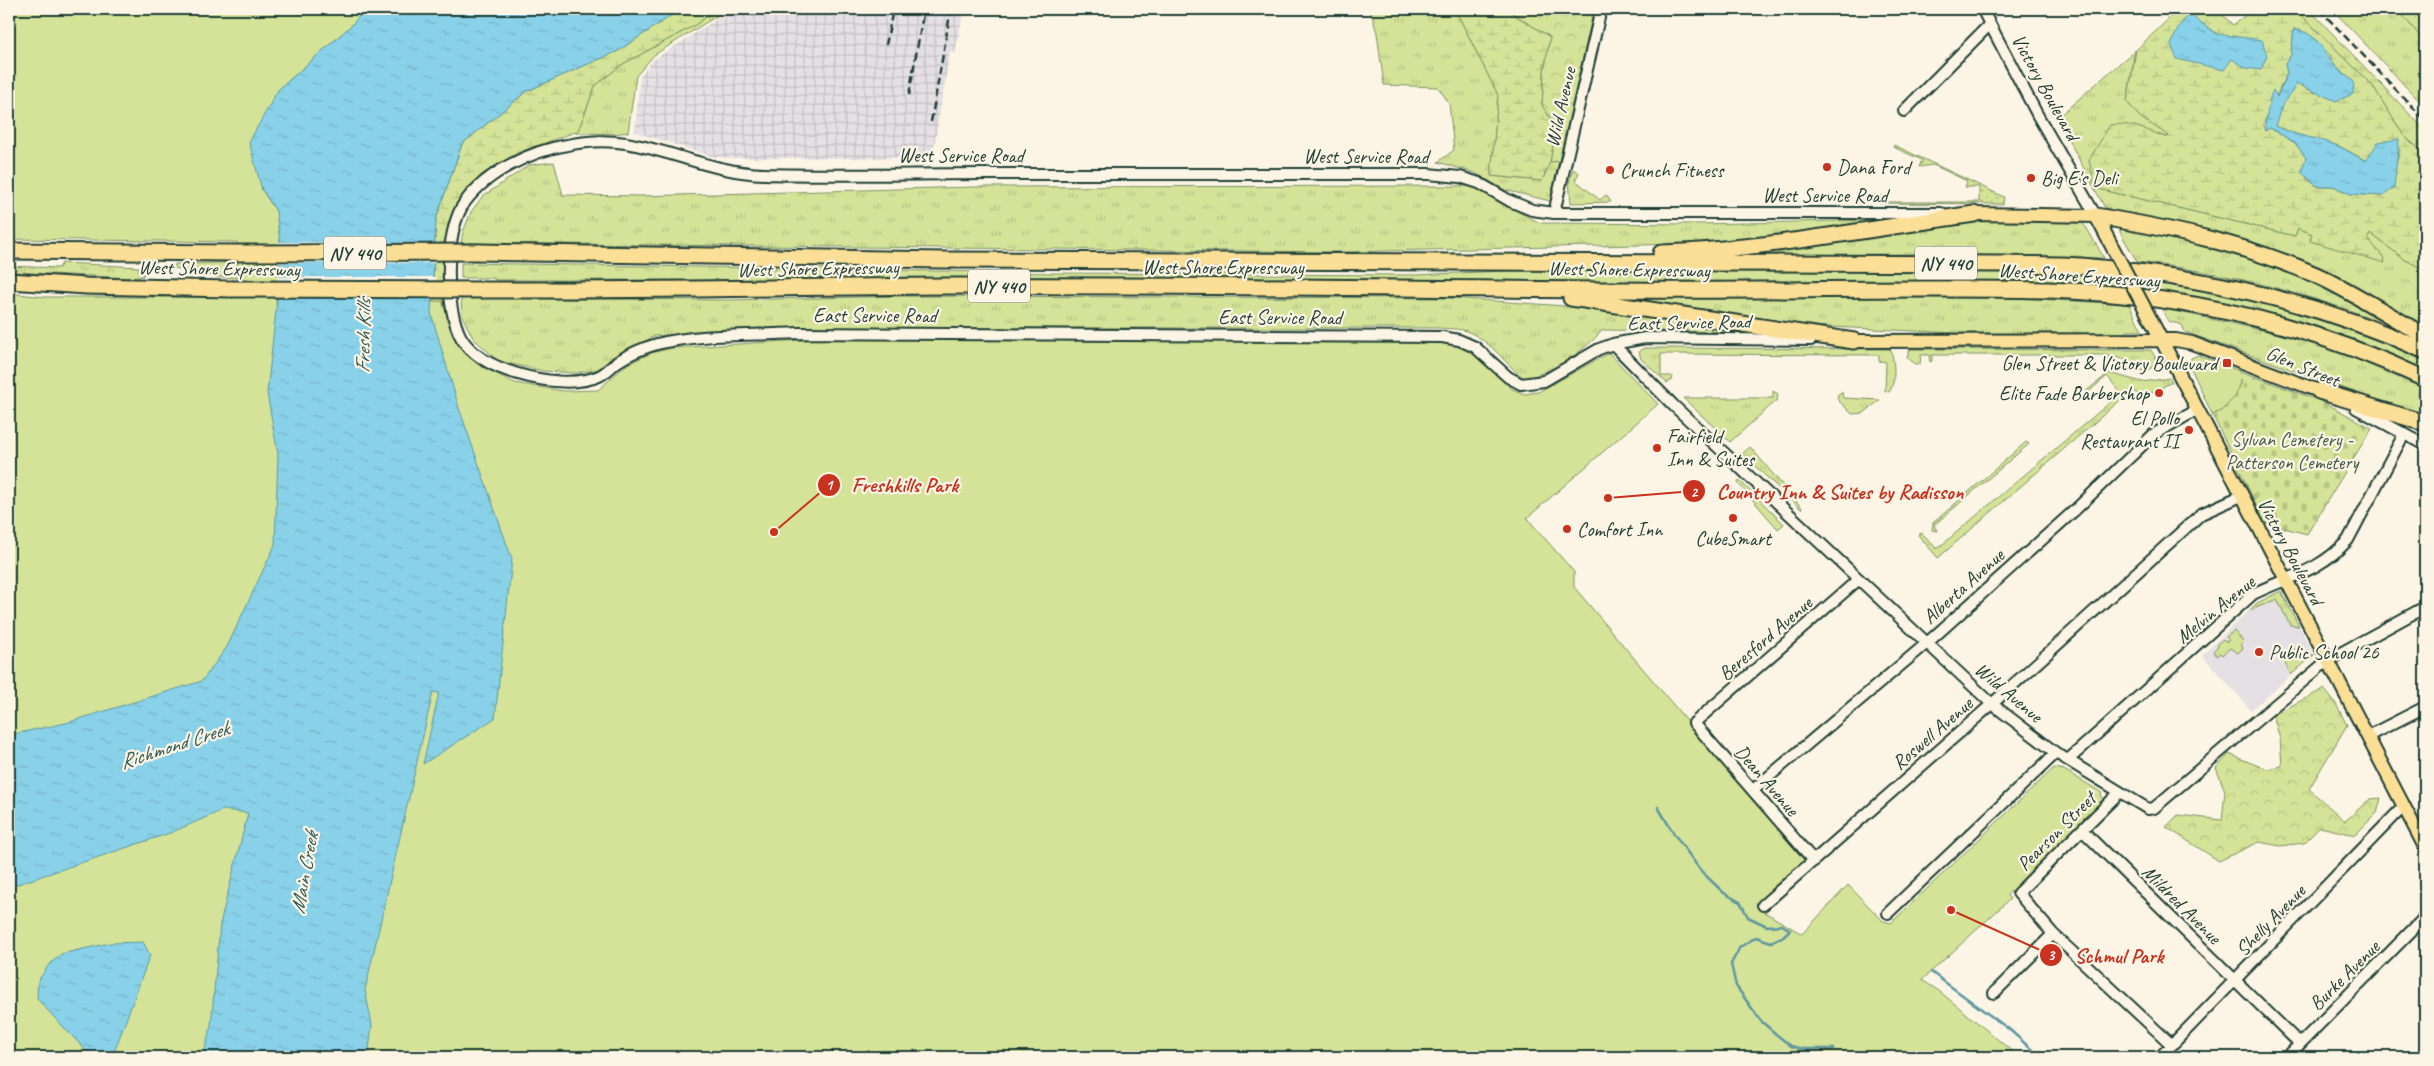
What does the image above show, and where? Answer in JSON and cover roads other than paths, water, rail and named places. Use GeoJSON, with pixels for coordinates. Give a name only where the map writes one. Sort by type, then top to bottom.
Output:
{"type":"FeatureCollection","features":[{"type":"Feature","properties":{"kind":"highway"},"geometry":{"type":"LineString","coordinates":[[1455,262],[1742,248],[1974,214]]}},
{"type":"Feature","properties":{"kind":"highway"},"geometry":{"type":"LineString","coordinates":[[2096,216],[2195,234],[2260,253],[2318,276],[2425,336]]}},
{"type":"Feature","properties":{"kind":"highway","name":"West Shore Expressway"},"geometry":{"type":"LineString","coordinates":[[9,251],[232,253],[479,252],[943,260],[2008,264],[2090,267],[2164,275],[2234,288],[2298,304],[2358,324],[2425,351]]}},
{"type":"Feature","properties":{"kind":"highway","name":"West Shore Expressway"},"geometry":{"type":"LineString","coordinates":[[9,281],[86,286],[231,289],[629,290],[943,286],[1620,290],[2011,289],[2086,291],[2161,299],[2237,314],[2290,328],[2359,351],[2425,379]]}},
{"type":"Feature","properties":{"kind":"highway"},"geometry":{"type":"LineString","coordinates":[[1515,288],[1547,295],[1854,341]]}},
{"type":"Feature","properties":{"kind":"highway"},"geometry":{"type":"LineString","coordinates":[[2319,391],[2425,423]]}},
{"type":"Feature","properties":{"kind":"main road","name":"West Service Road"},"geometry":{"type":"LineString","coordinates":[[1974,214],[2096,216]]}},
{"type":"Feature","properties":{"kind":"main road","name":"Victory Boulevard"},"geometry":{"type":"LineString","coordinates":[[2096,216],[2425,847]]}},
{"type":"Feature","properties":{"kind":"main road","name":"East Service Road"},"geometry":{"type":"LineString","coordinates":[[1854,341],[2161,340]]}},
{"type":"Feature","properties":{"kind":"main road","name":"Glen Street"},"geometry":{"type":"LineString","coordinates":[[2161,340],[2192,343],[2319,391]]}},
{"type":"Feature","properties":{"kind":"street","name":"Wild Avenue"},"geometry":{"type":"LineString","coordinates":[[1550,213],[1601,9]]}},
{"type":"Feature","properties":{"kind":"street","name":"Victory Boulevard"},"geometry":{"type":"LineString","coordinates":[[1982,9],[2038,116],[2096,216]]}},
{"type":"Feature","properties":{"kind":"street"},"geometry":{"type":"LineString","coordinates":[[1904,111],[1990,24]]}},
{"type":"Feature","properties":{"kind":"street","name":"West Service Road"},"geometry":{"type":"LineString","coordinates":[[450,274],[454,225],[462,206],[478,186],[534,154],[564,145],[594,142],[623,142],[743,173],[1428,174],[1460,177],[1479,183],[1510,201],[1550,213],[1974,214]]}},
{"type":"Feature","properties":{"kind":"street","name":"East Service Road"},"geometry":{"type":"LineString","coordinates":[[450,274],[454,317],[462,339],[480,357],[498,367],[520,374],[566,381],[601,375],[637,350],[660,343],[697,338],[798,334],[1442,337],[1459,340],[1475,347],[1520,384],[1532,384],[1544,380],[1599,349],[1613,344],[1645,338],[1854,341]]}},
{"type":"Feature","properties":{"kind":"street","name":"Wild Avenue"},"geometry":{"type":"LineString","coordinates":[[1613,344],[1673,405],[1992,704],[2056,753],[2146,808],[2154,808],[2328,660],[2425,607]]}},
{"type":"Feature","properties":{"kind":"street","name":"Glen Street"},"geometry":{"type":"LineString","coordinates":[[2319,391],[2355,407],[2425,445]]}},
{"type":"Feature","properties":{"kind":"street","name":"Alberta Avenue"},"geometry":{"type":"LineString","coordinates":[[1753,790],[1926,643],[2075,510],[2154,434],[2197,410]]}},
{"type":"Feature","properties":{"kind":"street","name":"Melvin Avenue"},"geometry":{"type":"LineString","coordinates":[[2068,760],[2253,594],[2284,579],[2300,576],[2328,560],[2348,540],[2404,434]]}},
{"type":"Feature","properties":{"kind":"street","name":"Roswell Avenue"},"geometry":{"type":"LineString","coordinates":[[1763,905],[1992,704],[2201,514],[2241,496]]}},
{"type":"Feature","properties":{"kind":"street","name":"Beresford Avenue"},"geometry":{"type":"LineString","coordinates":[[1694,723],[1859,579]]}},
{"type":"Feature","properties":{"kind":"street"},"geometry":{"type":"LineString","coordinates":[[2368,736],[2425,707]]}},
{"type":"Feature","properties":{"kind":"street","name":"Dean Avenue"},"geometry":{"type":"LineString","coordinates":[[1694,723],[1814,861]]}},
{"type":"Feature","properties":{"kind":"street"},"geometry":{"type":"LineString","coordinates":[[1888,913],[2056,753]]}},
{"type":"Feature","properties":{"kind":"street","name":"Pearson Street"},"geometry":{"type":"LineString","coordinates":[[2053,934],[2018,894],[2119,793]]}},
{"type":"Feature","properties":{"kind":"street","name":"Shelly Avenue"},"geometry":{"type":"LineString","coordinates":[[2160,1057],[2404,806]]}},
{"type":"Feature","properties":{"kind":"street","name":"Mildred Avenue"},"geometry":{"type":"LineString","coordinates":[[2082,830],[2300,1044]]}},
{"type":"Feature","properties":{"kind":"street","name":"Burke Avenue"},"geometry":{"type":"LineString","coordinates":[[2287,1057],[2425,917]]}},
{"type":"Feature","properties":{"kind":"street"},"geometry":{"type":"LineString","coordinates":[[1994,993],[2053,934],[2172,1045]]}},
{"type":"Feature","properties":{"kind":"water"},"geometry":{"type":"Polygon","coordinates":[[[365,9],[681,9],[618,51],[527,91],[462,144],[436,219],[431,313],[459,408],[512,559],[495,718],[423,764],[439,693],[433,692],[365,990],[372,1025],[368,1057],[203,1057],[211,1026],[220,924],[248,813],[223,810],[170,833],[15,885],[13,895],[9,897],[9,735],[66,723],[202,681],[227,647],[275,545],[278,454],[267,393],[280,273],[280,240],[276,211],[262,190],[249,142],[278,90],[352,25],[365,9]]]}},
{"type":"Feature","properties":{"kind":"water"},"geometry":{"type":"Polygon","coordinates":[[[2189,14],[2217,34],[2262,40],[2267,56],[2261,70],[2246,68],[2232,59],[2224,70],[2177,59],[2171,45],[2178,28],[2189,14]]]}},
{"type":"Feature","properties":{"kind":"water"},"geometry":{"type":"Polygon","coordinates":[[[2294,29],[2309,34],[2315,39],[2336,67],[2354,82],[2353,94],[2336,101],[2297,84],[2281,108],[2275,126],[2338,146],[2366,161],[2378,142],[2399,139],[2394,188],[2383,196],[2351,194],[2333,186],[2317,186],[2301,172],[2306,158],[2295,143],[2270,128],[2265,131],[2272,92],[2273,90],[2277,97],[2287,73],[2285,64],[2291,55],[2294,29]]]}},
{"type":"Feature","properties":{"kind":"water"},"geometry":{"type":"Polygon","coordinates":[[[143,942],[150,955],[113,1055],[112,1057],[92,1057],[37,999],[38,981],[48,966],[61,954],[110,943],[143,942]]]}},
{"type":"Feature","properties":{"kind":"waterway"},"geometry":{"type":"LineString","coordinates":[[1658,807],[1674,834],[1701,871],[1724,893],[1740,902],[1748,917],[1767,926],[1782,925],[1790,930],[1782,937],[1771,942],[1756,937],[1740,947],[1731,964],[1736,986],[1761,1021],[1791,1046],[1802,1049],[1834,1049]]}},
{"type":"Feature","properties":{"kind":"waterway"},"geometry":{"type":"LineString","coordinates":[[1931,972],[2010,1030],[2040,1057]]}},
{"type":"Feature","properties":{"kind":"railway"},"geometry":{"type":"LineString","coordinates":[[886,45],[893,9]]}},
{"type":"Feature","properties":{"kind":"railway"},"geometry":{"type":"LineString","coordinates":[[909,95],[924,9]]}},
{"type":"Feature","properties":{"kind":"railway"},"geometry":{"type":"LineString","coordinates":[[931,122],[951,9]]}},
{"type":"Feature","properties":{"kind":"railway"},"geometry":{"type":"LineString","coordinates":[[2319,9],[2425,120]]}},
{"type":"Feature","properties":{"kind":"place","name":"Dana Ford"},"geometry":{"type":"Point","coordinates":[1827,167]}},
{"type":"Feature","properties":{"kind":"place","name":"Crunch Fitness"},"geometry":{"type":"Point","coordinates":[1610,170]}},
{"type":"Feature","properties":{"kind":"place","name":"Big E's Deli"},"geometry":{"type":"Point","coordinates":[2031,178]}},
{"type":"Feature","properties":{"kind":"place","name":"Glen Street & Victory Boulevard"},"geometry":{"type":"Point","coordinates":[2227,363]}},
{"type":"Feature","properties":{"kind":"place","name":"Elite Fade Barbershop"},"geometry":{"type":"Point","coordinates":[2159,393]}},
{"type":"Feature","properties":{"kind":"place","name":"El Pollo Restaurant II"},"geometry":{"type":"Point","coordinates":[2189,430]}},
{"type":"Feature","properties":{"kind":"place","name":"Fairfield Inn & Suites"},"geometry":{"type":"Point","coordinates":[1657,448]}},
{"type":"Feature","properties":{"kind":"place","name":"Country Inn & Suites by Radisson"},"geometry":{"type":"Point","coordinates":[1608,498]}},
{"type":"Feature","properties":{"kind":"place","name":"CubeSmart"},"geometry":{"type":"Point","coordinates":[1733,518]}},
{"type":"Feature","properties":{"kind":"place","name":"Comfort Inn"},"geometry":{"type":"Point","coordinates":[1567,529]}},
{"type":"Feature","properties":{"kind":"place","name":"Freshkills Park"},"geometry":{"type":"Point","coordinates":[774,532]}},
{"type":"Feature","properties":{"kind":"place","name":"Public School 26"},"geometry":{"type":"Point","coordinates":[2259,652]}},
{"type":"Feature","properties":{"kind":"place","name":"Schmul Park"},"geometry":{"type":"Point","coordinates":[1951,910]}},
{"type":"Feature","properties":{"kind":"water label","name":"Fresh Kills"},"geometry":{"type":"Point","coordinates":[363,336]}},
{"type":"Feature","properties":{"kind":"water label","name":"Richmond Creek"},"geometry":{"type":"Point","coordinates":[174,745]}},
{"type":"Feature","properties":{"kind":"water label","name":"Main Creek"},"geometry":{"type":"Point","coordinates":[304,873]}},
{"type":"Feature","properties":{"kind":"park label","name":"Sylvan Cemetery - Patterson Cemetery"},"geometry":{"type":"Point","coordinates":[2292,450]}}]}
